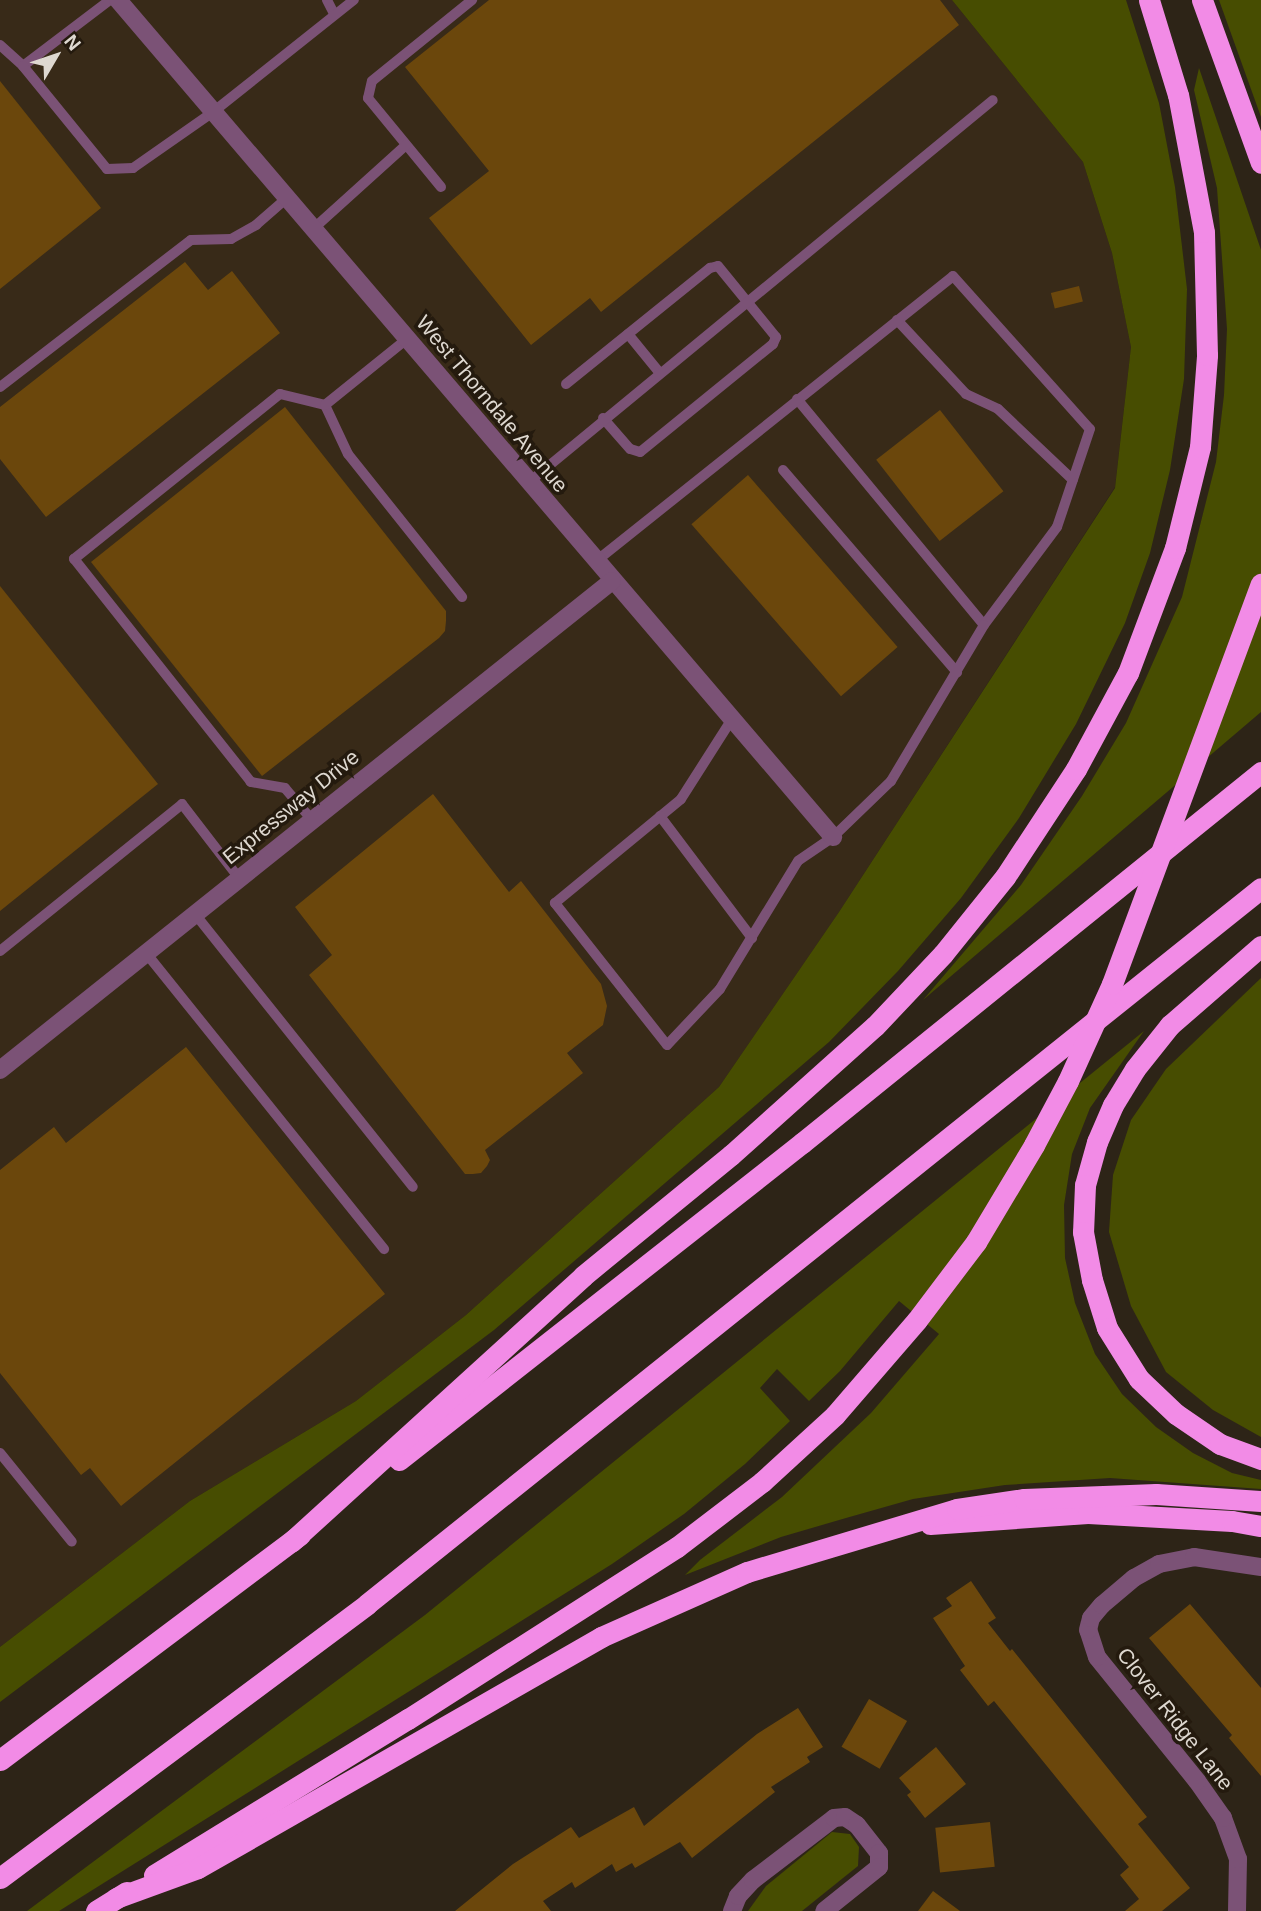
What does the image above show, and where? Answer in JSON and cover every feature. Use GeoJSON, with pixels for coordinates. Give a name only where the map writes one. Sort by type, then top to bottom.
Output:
{"type":"FeatureCollection","features":[{"type":"Feature","properties":{"kind":"highway"},"geometry":{"type":"LineString","coordinates":[[291,1542],[583,1276],[731,1155],[875,1026],[943,954],[1005,877],[1076,769],[1132,660],[1175,548],[1200,447],[1207,355],[1204,232],[1178,95],[1149,0]]}},
{"type":"Feature","properties":{"kind":"highway"},"geometry":{"type":"LineString","coordinates":[[1202,0],[1261,163]]}},
{"type":"Feature","properties":{"kind":"highway"},"geometry":{"type":"LineString","coordinates":[[96,1911],[430,1705],[677,1547],[762,1482],[835,1415],[917,1320],[975,1242],[1034,1145],[1068,1081],[1112,984],[1261,584]]}},
{"type":"Feature","properties":{"kind":"highway"},"geometry":{"type":"LineString","coordinates":[[0,1760],[439,1430],[802,1143],[1261,772]]}},
{"type":"Feature","properties":{"kind":"highway"},"geometry":{"type":"LineString","coordinates":[[0,1878],[367,1604],[1261,888]]}},
{"type":"Feature","properties":{"kind":"highway"},"geometry":{"type":"LineString","coordinates":[[1261,946],[1170,1025],[1135,1069],[1113,1105],[1097,1142],[1085,1185],[1083,1232],[1092,1280],[1107,1328],[1139,1379],[1176,1414],[1220,1444],[1261,1459]]}},
{"type":"Feature","properties":{"kind":"highway"},"geometry":{"type":"LineString","coordinates":[[116,1898],[198,1868],[601,1637],[747,1572],[957,1509],[1024,1499],[1156,1494],[1261,1501]]}},
{"type":"Feature","properties":{"kind":"highway"},"geometry":{"type":"LineString","coordinates":[[907,1524],[960,1524],[1029,1515],[1088,1513],[1219,1520],[1261,1526]]}},
{"type":"Feature","properties":{"kind":"street","name":"West Thorndale Avenue"},"geometry":{"type":"LineString","coordinates":[[118,0],[408,338],[595,562],[833,837]]}},
{"type":"Feature","properties":{"kind":"street","name":"Expressway Drive"},"geometry":{"type":"LineString","coordinates":[[0,1070],[612,581]]}},
{"type":"Feature","properties":{"kind":"street","name":"Clover Ridge Lane"},"geometry":{"type":"LineString","coordinates":[[1237,1911],[1238,1860],[1223,1818],[1197,1781],[1097,1657],[1088,1630],[1091,1618],[1102,1605],[1134,1578],[1159,1564],[1194,1557],[1261,1567]]}},
{"type":"Feature","properties":{"kind":"street"},"geometry":{"type":"LineString","coordinates":[[732,1911],[738,1896],[753,1880],[834,1818],[845,1817],[857,1825],[879,1853],[879,1867],[824,1911]]}},
{"type":"Feature","properties":{"kind":"lane"},"geometry":{"type":"LineString","coordinates":[[23,66],[110,0]]}},
{"type":"Feature","properties":{"kind":"lane"},"geometry":{"type":"LineString","coordinates":[[327,0],[334,14]]}},
{"type":"Feature","properties":{"kind":"lane"},"geometry":{"type":"LineString","coordinates":[[0,45],[23,66],[107,169],[133,168],[213,112],[354,0]]}},
{"type":"Feature","properties":{"kind":"lane"},"geometry":{"type":"LineString","coordinates":[[441,187],[368,98],[372,81],[472,0]]}},
{"type":"Feature","properties":{"kind":"lane"},"geometry":{"type":"LineString","coordinates":[[528,483],[603,418],[993,100]]}},
{"type":"Feature","properties":{"kind":"lane"},"geometry":{"type":"LineString","coordinates":[[313,229],[406,145]]}},
{"type":"Feature","properties":{"kind":"lane"},"geometry":{"type":"LineString","coordinates":[[0,387],[191,240],[231,239],[256,225],[287,198]]}},
{"type":"Feature","properties":{"kind":"lane"},"geometry":{"type":"LineString","coordinates":[[566,384],[710,268],[718,266],[776,337],[773,344],[640,452],[629,449],[603,418]]}},
{"type":"Feature","properties":{"kind":"lane"},"geometry":{"type":"LineString","coordinates":[[595,562],[953,275],[1090,429],[1057,527],[984,625],[891,781],[833,837],[798,861],[720,989],[667,1045],[555,903],[681,799],[733,719]]}},
{"type":"Feature","properties":{"kind":"lane"},"geometry":{"type":"LineString","coordinates":[[897,320],[966,394],[998,409],[1073,480]]}},
{"type":"Feature","properties":{"kind":"lane"},"geometry":{"type":"LineString","coordinates":[[628,334],[659,372]]}},
{"type":"Feature","properties":{"kind":"lane"},"geometry":{"type":"LineString","coordinates":[[325,405],[408,338]]}},
{"type":"Feature","properties":{"kind":"lane"},"geometry":{"type":"LineString","coordinates":[[312,820],[285,788],[251,782],[74,559],[280,394],[325,405]]}},
{"type":"Feature","properties":{"kind":"lane"},"geometry":{"type":"LineString","coordinates":[[797,398],[984,625]]}},
{"type":"Feature","properties":{"kind":"lane"},"geometry":{"type":"LineString","coordinates":[[325,405],[348,454],[462,597]]}},
{"type":"Feature","properties":{"kind":"lane"},"geometry":{"type":"LineString","coordinates":[[783,470],[957,672]]}},
{"type":"Feature","properties":{"kind":"lane"},"geometry":{"type":"LineString","coordinates":[[0,951],[182,804],[239,878]]}},
{"type":"Feature","properties":{"kind":"lane"},"geometry":{"type":"LineString","coordinates":[[660,816],[751,938]]}},
{"type":"Feature","properties":{"kind":"lane"},"geometry":{"type":"LineString","coordinates":[[195,914],[413,1186]]}},
{"type":"Feature","properties":{"kind":"lane"},"geometry":{"type":"LineString","coordinates":[[146,953],[384,1249]]}},
{"type":"Feature","properties":{"kind":"lane"},"geometry":{"type":"LineString","coordinates":[[0,1453],[72,1542]]}},
{"type":"Feature","properties":{"kind":"shaded area"},"geometry":{"type":"Polygon","coordinates":[[[0,0],[952,0],[1083,162],[1112,253],[1131,347],[1115,487],[839,912],[719,1087],[466,1315],[356,1401],[190,1501],[0,1647],[0,0]]]}},
{"type":"Feature","properties":{"kind":"green space"},"geometry":{"type":"Polygon","coordinates":[[[952,0],[1126,0],[1159,103],[1175,187],[1187,289],[1184,379],[1170,470],[1150,553],[1125,623],[1076,724],[1019,818],[961,898],[898,971],[829,1042],[494,1330],[0,1702],[0,1647],[190,1501],[356,1401],[466,1315],[719,1087],[839,912],[1115,488],[1131,347],[1112,253],[1083,162],[952,0]]]}},
{"type":"Feature","properties":{"kind":"green space"},"geometry":{"type":"Polygon","coordinates":[[[1219,0],[1261,0],[1261,117],[1219,0]]]}},
{"type":"Feature","properties":{"kind":"green space"},"geometry":{"type":"Polygon","coordinates":[[[1199,68],[1261,250],[1261,712],[923,1000],[1021,885],[1082,796],[1126,723],[1182,597],[1216,462],[1224,395],[1227,329],[1217,188],[1194,90],[1199,68]]]}},
{"type":"Feature","properties":{"kind":"green space"},"geometry":{"type":"Polygon","coordinates":[[[1261,978],[1261,1437],[1213,1410],[1166,1372],[1131,1306],[1109,1232],[1113,1175],[1131,1120],[1166,1069],[1261,978]]]}},
{"type":"Feature","properties":{"kind":"green space"},"geometry":{"type":"Polygon","coordinates":[[[1144,1031],[1090,1108],[1072,1154],[1064,1205],[1065,1258],[1075,1303],[1095,1354],[1122,1394],[1156,1427],[1193,1453],[1232,1473],[1261,1480],[1261,1489],[1110,1478],[1005,1485],[913,1499],[781,1537],[685,1575],[700,1560],[782,1497],[871,1413],[939,1334],[899,1301],[840,1371],[809,1401],[777,1369],[760,1388],[790,1421],[745,1464],[684,1514],[612,1564],[59,1911],[27,1911],[425,1615],[1144,1031]]]}},
{"type":"Feature","properties":{"kind":"green space"},"geometry":{"type":"Polygon","coordinates":[[[832,1832],[850,1834],[859,1847],[858,1866],[802,1911],[748,1911],[766,1886],[832,1832]]]}},
{"type":"Feature","properties":{"kind":"building"},"geometry":{"type":"Polygon","coordinates":[[[489,0],[940,0],[959,25],[601,312],[590,298],[531,345],[429,218],[489,171],[405,67],[489,0]]]}},
{"type":"Feature","properties":{"kind":"building"},"geometry":{"type":"Polygon","coordinates":[[[0,81],[101,208],[0,289],[0,81]]]}},
{"type":"Feature","properties":{"kind":"building"},"geometry":{"type":"Polygon","coordinates":[[[185,262],[208,290],[232,271],[280,333],[46,517],[0,459],[0,407],[185,262]]]}},
{"type":"Feature","properties":{"kind":"building"},"geometry":{"type":"Polygon","coordinates":[[[1079,286],[1083,302],[1055,309],[1051,293],[1079,286]]]}},
{"type":"Feature","properties":{"kind":"building"},"geometry":{"type":"Polygon","coordinates":[[[285,407],[446,611],[446,621],[445,631],[439,638],[262,776],[91,562],[285,407]]]}},
{"type":"Feature","properties":{"kind":"building"},"geometry":{"type":"Polygon","coordinates":[[[940,410],[1003,491],[940,541],[876,460],[940,410]]]}},
{"type":"Feature","properties":{"kind":"building"},"geometry":{"type":"Polygon","coordinates":[[[748,475],[898,647],[841,696],[691,524],[748,475]]]}},
{"type":"Feature","properties":{"kind":"building"},"geometry":{"type":"Polygon","coordinates":[[[0,586],[158,784],[0,911],[0,586]]]}},
{"type":"Feature","properties":{"kind":"building"},"geometry":{"type":"Polygon","coordinates":[[[433,794],[509,892],[521,881],[601,984],[607,1006],[603,1025],[567,1053],[583,1073],[485,1150],[490,1160],[487,1166],[481,1173],[473,1174],[465,1174],[309,975],[332,955],[295,907],[433,794]]]}},
{"type":"Feature","properties":{"kind":"building"},"geometry":{"type":"Polygon","coordinates":[[[186,1047],[385,1294],[121,1506],[90,1468],[81,1475],[0,1373],[0,1170],[54,1127],[66,1143],[186,1047]]]}},
{"type":"Feature","properties":{"kind":"building"},"geometry":{"type":"Polygon","coordinates":[[[971,1581],[996,1618],[988,1623],[1147,1817],[1138,1824],[1190,1888],[1162,1911],[1125,1911],[1139,1899],[1120,1875],[1129,1867],[994,1701],[988,1706],[960,1670],[965,1666],[933,1618],[952,1606],[946,1598],[971,1581]]]}},
{"type":"Feature","properties":{"kind":"building"},"geometry":{"type":"Polygon","coordinates":[[[1190,1604],[1261,1688],[1261,1776],[1229,1738],[1232,1735],[1149,1638],[1190,1604]]]}},
{"type":"Feature","properties":{"kind":"building"},"geometry":{"type":"Polygon","coordinates":[[[869,1699],[907,1721],[880,1769],[842,1747],[869,1699]]]}},
{"type":"Feature","properties":{"kind":"building"},"geometry":{"type":"Polygon","coordinates":[[[798,1708],[823,1747],[807,1757],[810,1762],[771,1787],[775,1792],[692,1858],[680,1842],[635,1868],[632,1863],[616,1872],[612,1864],[575,1888],[572,1882],[543,1901],[551,1911],[455,1911],[513,1864],[571,1827],[579,1838],[634,1807],[644,1826],[757,1734],[798,1708]]]}},
{"type":"Feature","properties":{"kind":"building"},"geometry":{"type":"Polygon","coordinates":[[[936,1747],[966,1784],[925,1818],[907,1795],[911,1792],[899,1778],[936,1747]]]}},
{"type":"Feature","properties":{"kind":"building"},"geometry":{"type":"Polygon","coordinates":[[[990,1822],[995,1867],[940,1873],[935,1828],[990,1822]]]}},
{"type":"Feature","properties":{"kind":"building"},"geometry":{"type":"Polygon","coordinates":[[[933,1891],[960,1911],[918,1911],[933,1891]]]}}]}
